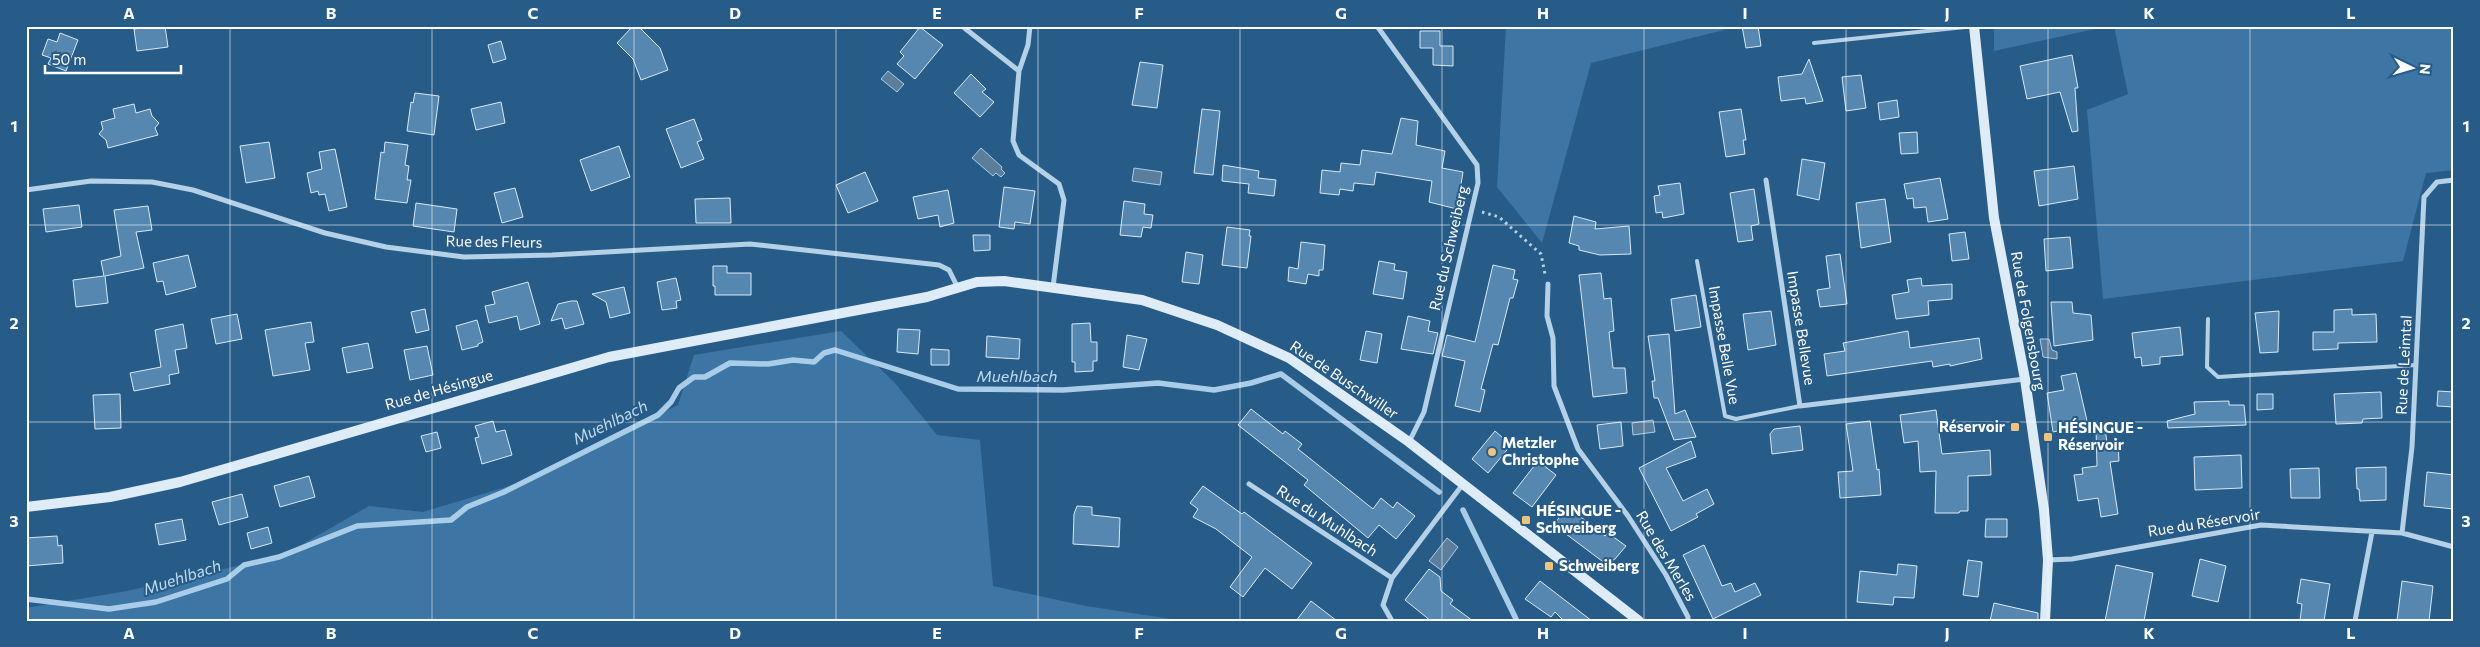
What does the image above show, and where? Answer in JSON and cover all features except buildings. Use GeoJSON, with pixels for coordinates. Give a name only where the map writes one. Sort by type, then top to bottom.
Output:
{"type":"FeatureCollection","features":[{"type":"Feature","properties":{"kind":"street"},"geometry":{"type":"LineString","coordinates":[[962,26],[1019,71]]}},
{"type":"Feature","properties":{"kind":"street"},"geometry":{"type":"LineString","coordinates":[[1030,26],[1028,45],[1019,71],[1013,140],[1019,155],[1059,184],[1064,200],[1053,287]]}},
{"type":"Feature","properties":{"kind":"street","name":"Rue du Schweiberg"},"geometry":{"type":"LineString","coordinates":[[1377,26],[1477,165],[1478,183],[1424,412],[1409,442]]}},
{"type":"Feature","properties":{"kind":"street","name":"Rue de Folgensbourg"},"geometry":{"type":"LineString","coordinates":[[1974,26],[1994,218],[2025,380],[2044,510],[2048,560],[2045,621]]}},
{"type":"Feature","properties":{"kind":"street","name":"Impasse Bellevue"},"geometry":{"type":"LineString","coordinates":[[1766,180],[1800,406],[2025,380]]}},
{"type":"Feature","properties":{"kind":"street","name":"Rue de Leimtal"},"geometry":{"type":"LineString","coordinates":[[2402,533],[2412,447],[2424,197],[2437,182],[2454,180]]}},
{"type":"Feature","properties":{"kind":"street","name":"Rue des Fleurs"},"geometry":{"type":"LineString","coordinates":[[26,190],[91,181],[152,182],[192,190],[325,233],[386,247],[464,258],[552,255],[732,244],[768,245],[940,265],[949,270],[958,288]]}},
{"type":"Feature","properties":{"kind":"street","name":"Rue de Buschwiller"},"geometry":{"type":"LineString","coordinates":[[863,309],[927,297],[976,282],[994,280],[1142,300],[1217,325],[1289,358],[1409,442],[1639,621]]}},
{"type":"Feature","properties":{"kind":"street","name":"Rue des Merles"},"geometry":{"type":"LineString","coordinates":[[1548,284],[1547,316],[1553,338],[1554,386],[1578,449],[1628,516],[1666,575],[1688,617],[1688,621]]}},
{"type":"Feature","properties":{"kind":"street","name":"Rue de Hésingue"},"geometry":{"type":"LineString","coordinates":[[26,507],[110,497],[172,484],[609,357],[863,309]]}},
{"type":"Feature","properties":{"kind":"street","name":"Rue du Muhlbach"},"geometry":{"type":"LineString","coordinates":[[1249,484],[1392,578]]}},
{"type":"Feature","properties":{"kind":"street"},"geometry":{"type":"LineString","coordinates":[[1392,621],[1383,605],[1392,578],[1463,484]]}},
{"type":"Feature","properties":{"kind":"street","name":"Rue du Réservoir"},"geometry":{"type":"LineString","coordinates":[[2048,560],[2072,559],[2261,525],[2402,533],[2454,546]]}},
{"type":"Feature","properties":{"kind":"street"},"geometry":{"type":"LineString","coordinates":[[2356,621],[2372,532]]}},
{"type":"Feature","properties":{"kind":"lane"},"geometry":{"type":"LineString","coordinates":[[1814,43],[1974,26]]}},
{"type":"Feature","properties":{"kind":"lane","name":"Impasse Belle Vue"},"geometry":{"type":"LineString","coordinates":[[1697,261],[1725,416],[1736,419],[1800,406]]}},
{"type":"Feature","properties":{"kind":"lane"},"geometry":{"type":"LineString","coordinates":[[2208,319],[2207,367],[2218,377],[2416,365]]}},
{"type":"Feature","properties":{"kind":"path"},"geometry":{"type":"LineString","coordinates":[[1472,208],[1499,217],[1540,254],[1548,284]]}},
{"type":"Feature","properties":{"kind":"shaded area"},"geometry":{"type":"Polygon","coordinates":[[[1506,26],[1726,26],[1724,30],[1591,63],[1542,243],[1497,187],[1506,26]]]}},
{"type":"Feature","properties":{"kind":"shaded area"},"geometry":{"type":"Polygon","coordinates":[[[1994,26],[2108,26],[1994,51],[1994,26]]]}},
{"type":"Feature","properties":{"kind":"shaded area"},"geometry":{"type":"Polygon","coordinates":[[[2114,26],[2454,26],[2454,170],[2426,173],[2403,261],[2103,299],[2087,110],[2128,94],[2114,26]]]}},
{"type":"Feature","properties":{"kind":"shaded area"},"geometry":{"type":"Polygon","coordinates":[[[888,71],[904,84],[897,92],[881,79],[888,71]]]}},
{"type":"Feature","properties":{"kind":"shaded area"},"geometry":{"type":"Polygon","coordinates":[[[981,148],[1002,167],[1001,169],[1005,173],[1001,177],[996,173],[993,176],[972,158],[981,148]]]}},
{"type":"Feature","properties":{"kind":"shaded area"},"geometry":{"type":"Polygon","coordinates":[[[1134,168],[1162,172],[1160,185],[1132,181],[1134,168]]]}},
{"type":"Feature","properties":{"kind":"shaded area"},"geometry":{"type":"Polygon","coordinates":[[[841,331],[895,383],[937,435],[980,440],[993,586],[1086,606],[1184,621],[26,621],[26,608],[127,591],[282,556],[369,506],[423,512],[516,484],[678,405],[694,355],[841,331]]]}},
{"type":"Feature","properties":{"kind":"shaded area"},"geometry":{"type":"Polygon","coordinates":[[[2040,339],[2049,339],[2052,350],[2057,352],[2057,359],[2043,357],[2040,339]]]}},
{"type":"Feature","properties":{"kind":"shaded area"},"geometry":{"type":"Polygon","coordinates":[[[1653,420],[1655,432],[1633,435],[1632,423],[1653,420]]]}},
{"type":"Feature","properties":{"kind":"shaded area"},"geometry":{"type":"Polygon","coordinates":[[[1447,538],[1458,547],[1441,570],[1429,561],[1447,538]]]}},
{"type":"Feature","properties":{"kind":"waterway","name":"Muehlbach"},"geometry":{"type":"LineString","coordinates":[[26,599],[109,609],[156,602],[227,579],[244,565],[279,557],[357,526],[451,520],[467,507],[504,492],[658,415],[671,402],[679,388],[694,377],[705,377],[730,363],[768,364],[793,360],[814,362],[824,353],[835,350],[958,389],[1063,390],[1158,383],[1214,390],[1251,383],[1281,374],[1439,492]]}},
{"type":"Feature","properties":{"kind":"waterway"},"geometry":{"type":"LineString","coordinates":[[1463,510],[1517,621]]}},
{"type":"Feature","properties":{"kind":"place","name":"Réservoir"},"geometry":{"type":"Point","coordinates":[2015,427]}},
{"type":"Feature","properties":{"kind":"place","name":"HÉSINGUE - Réservoir"},"geometry":{"type":"Point","coordinates":[2048,437]}},
{"type":"Feature","properties":{"kind":"place","name":"Metzler Christophe"},"geometry":{"type":"Point","coordinates":[1492,452]}},
{"type":"Feature","properties":{"kind":"place","name":"HÉSINGUE - Schweiberg"},"geometry":{"type":"Point","coordinates":[1526,520]}},
{"type":"Feature","properties":{"kind":"place","name":"Schweiberg"},"geometry":{"type":"Point","coordinates":[1549,566]}}]}
